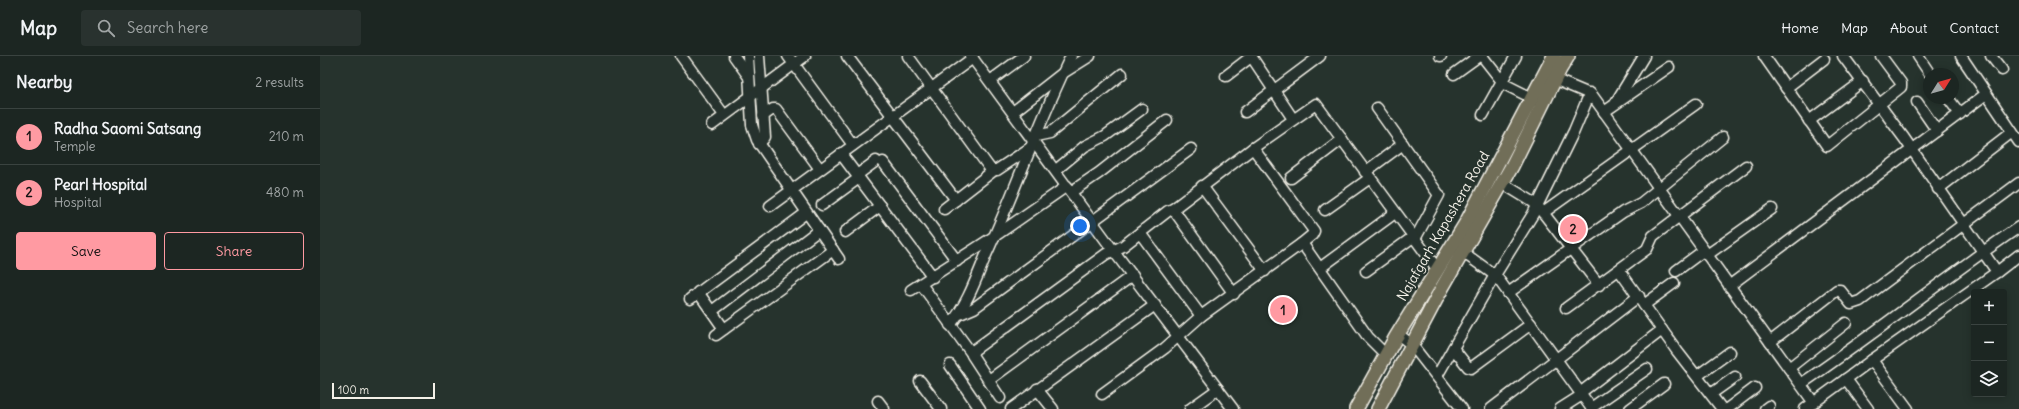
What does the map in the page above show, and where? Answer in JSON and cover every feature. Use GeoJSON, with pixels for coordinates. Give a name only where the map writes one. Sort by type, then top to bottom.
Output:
{"type":"FeatureCollection","features":[{"type":"Feature","properties":{"kind":"main road","name":"Najafgarh Kapashera Road"},"geometry":{"type":"LineString","coordinates":[[1356,409],[1398,334],[1438,270],[1458,249],[1502,183],[1554,67],[1568,56]]}},
{"type":"Feature","properties":{"kind":"main road","name":"Najafgarh Kapashera Road"},"geometry":{"type":"LineString","coordinates":[[1378,409],[1442,288],[1458,249],[1538,101]]}},
{"type":"Feature","properties":{"kind":"street"},"geometry":{"type":"LineString","coordinates":[[681,56],[724,116]]}},
{"type":"Feature","properties":{"kind":"street"},"geometry":{"type":"LineString","coordinates":[[734,56],[750,77]]}},
{"type":"Feature","properties":{"kind":"street"},"geometry":{"type":"LineString","coordinates":[[698,292],[712,311],[720,332],[836,254],[759,144],[752,125],[748,56]]}},
{"type":"Feature","properties":{"kind":"street"},"geometry":{"type":"LineString","coordinates":[[759,56],[765,136],[759,144]]}},
{"type":"Feature","properties":{"kind":"street"},"geometry":{"type":"LineString","coordinates":[[712,125],[762,87],[791,60],[805,56]]}},
{"type":"Feature","properties":{"kind":"street"},"geometry":{"type":"LineString","coordinates":[[847,56],[956,200]]}},
{"type":"Feature","properties":{"kind":"street"},"geometry":{"type":"LineString","coordinates":[[908,56],[993,171]]}},
{"type":"Feature","properties":{"kind":"street"},"geometry":{"type":"LineString","coordinates":[[990,81],[1024,56]]}},
{"type":"Feature","properties":{"kind":"street"},"geometry":{"type":"LineString","coordinates":[[950,325],[960,314],[995,236],[1033,142],[1071,56]]}},
{"type":"Feature","properties":{"kind":"street"},"geometry":{"type":"LineString","coordinates":[[1013,112],[1063,73],[1090,56]]}},
{"type":"Feature","properties":{"kind":"street"},"geometry":{"type":"LineString","coordinates":[[1226,76],[1252,56],[1293,119]]}},
{"type":"Feature","properties":{"kind":"street"},"geometry":{"type":"LineString","coordinates":[[1245,112],[1320,56]]}},
{"type":"Feature","properties":{"kind":"street"},"geometry":{"type":"LineString","coordinates":[[1454,74],[1479,56]]}},
{"type":"Feature","properties":{"kind":"street"},"geometry":{"type":"LineString","coordinates":[[1482,56],[1504,84],[1538,101]]}},
{"type":"Feature","properties":{"kind":"street"},"geometry":{"type":"LineString","coordinates":[[1483,115],[1501,80],[1516,56]]}},
{"type":"Feature","properties":{"kind":"street"},"geometry":{"type":"LineString","coordinates":[[1614,105],[1644,56]]}},
{"type":"Feature","properties":{"kind":"street"},"geometry":{"type":"LineString","coordinates":[[1844,56],[1997,272]]}},
{"type":"Feature","properties":{"kind":"street"},"geometry":{"type":"LineString","coordinates":[[1768,58],[1786,88],[1827,146],[1902,85],[1881,56]]}},
{"type":"Feature","properties":{"kind":"street"},"geometry":{"type":"LineString","coordinates":[[1918,56],[1926,68]]}},
{"type":"Feature","properties":{"kind":"street"},"geometry":{"type":"LineString","coordinates":[[1961,56],[2019,142]]}},
{"type":"Feature","properties":{"kind":"street"},"geometry":{"type":"LineString","coordinates":[[1991,56],[2002,70]]}},
{"type":"Feature","properties":{"kind":"street"},"geometry":{"type":"LineString","coordinates":[[770,206],[932,88],[972,57],[1113,250],[1233,409]]}},
{"type":"Feature","properties":{"kind":"street"},"geometry":{"type":"LineString","coordinates":[[1786,88],[1824,59]]}},
{"type":"Feature","properties":{"kind":"street"},"geometry":{"type":"LineString","coordinates":[[791,60],[853,145]]}},
{"type":"Feature","properties":{"kind":"street"},"geometry":{"type":"LineString","coordinates":[[1554,67],[1590,93],[1814,403]]}},
{"type":"Feature","properties":{"kind":"street"},"geometry":{"type":"LineString","coordinates":[[1604,112],[1669,67]]}},
{"type":"Feature","properties":{"kind":"street"},"geometry":{"type":"LineString","coordinates":[[944,209],[1033,142],[1050,133],[1122,74]]}},
{"type":"Feature","properties":{"kind":"street"},"geometry":{"type":"LineString","coordinates":[[1809,121],[1863,81]]}},
{"type":"Feature","properties":{"kind":"street"},"geometry":{"type":"LineString","coordinates":[[1437,376],[1495,275],[1540,209],[1590,93]]}},
{"type":"Feature","properties":{"kind":"street"},"geometry":{"type":"LineString","coordinates":[[1729,286],[1986,94]]}},
{"type":"Feature","properties":{"kind":"street"},"geometry":{"type":"LineString","coordinates":[[1917,102],[1937,131]]}},
{"type":"Feature","properties":{"kind":"street"},"geometry":{"type":"LineString","coordinates":[[972,354],[981,345],[1113,250],[1123,246],[1253,148],[1316,104],[1395,214],[1438,270]]}},
{"type":"Feature","properties":{"kind":"street"},"geometry":{"type":"LineString","coordinates":[[1540,209],[1631,151],[1696,104]]}},
{"type":"Feature","properties":{"kind":"street"},"geometry":{"type":"LineString","coordinates":[[1952,104],[1960,114]]}},
{"type":"Feature","properties":{"kind":"street"},"geometry":{"type":"LineString","coordinates":[[763,116],[773,108],[776,109],[820,170]]}},
{"type":"Feature","properties":{"kind":"street"},"geometry":{"type":"LineString","coordinates":[[1366,271],[1414,238],[1438,195],[1377,108]]}},
{"type":"Feature","properties":{"kind":"street"},"geometry":{"type":"LineString","coordinates":[[1056,170],[1085,146],[1105,136],[1142,109]]}},
{"type":"Feature","properties":{"kind":"street"},"geometry":{"type":"LineString","coordinates":[[911,290],[1069,189],[1099,173],[1167,120]]}},
{"type":"Feature","properties":{"kind":"street"},"geometry":{"type":"LineString","coordinates":[[1938,189],[2012,132]]}},
{"type":"Feature","properties":{"kind":"street"},"geometry":{"type":"LineString","coordinates":[[1508,293],[1623,212],[1641,203],[1723,137]]}},
{"type":"Feature","properties":{"kind":"street"},"geometry":{"type":"LineString","coordinates":[[1291,178],[1342,139]]}},
{"type":"Feature","properties":{"kind":"street"},"geometry":{"type":"LineString","coordinates":[[1325,210],[1368,175],[1402,144]]}},
{"type":"Feature","properties":{"kind":"street"},"geometry":{"type":"LineString","coordinates":[[1102,394],[1178,336],[1201,316],[1234,294],[1312,235],[1314,231],[1253,148]]}},
{"type":"Feature","properties":{"kind":"street"},"geometry":{"type":"LineString","coordinates":[[960,314],[974,308],[1191,149]]}},
{"type":"Feature","properties":{"kind":"street"},"geometry":{"type":"LineString","coordinates":[[841,154],[932,276]]}},
{"type":"Feature","properties":{"kind":"street"},"geometry":{"type":"LineString","coordinates":[[822,205],[879,162],[957,261]]}},
{"type":"Feature","properties":{"kind":"street"},"geometry":{"type":"LineString","coordinates":[[1566,308],[1647,249],[1653,236],[1679,218],[1746,166]]}},
{"type":"Feature","properties":{"kind":"street"},"geometry":{"type":"LineString","coordinates":[[1502,183],[1540,209],[1599,285]]}},
{"type":"Feature","properties":{"kind":"street"},"geometry":{"type":"LineString","coordinates":[[1770,342],[1837,290],[1840,290],[1851,304],[1860,301],[2019,183]]}},
{"type":"Feature","properties":{"kind":"street"},"geometry":{"type":"LineString","coordinates":[[1202,186],[1265,271]]}},
{"type":"Feature","properties":{"kind":"street"},"geometry":{"type":"LineString","coordinates":[[845,232],[880,206]]}},
{"type":"Feature","properties":{"kind":"street"},"geometry":{"type":"LineString","coordinates":[[1676,271],[1772,208]]}},
{"type":"Feature","properties":{"kind":"street"},"geometry":{"type":"LineString","coordinates":[[1173,209],[1234,294]]}},
{"type":"Feature","properties":{"kind":"street"},"geometry":{"type":"LineString","coordinates":[[690,299],[806,213]]}},
{"type":"Feature","properties":{"kind":"street"},"geometry":{"type":"LineString","coordinates":[[1320,268],[1395,214]]}},
{"type":"Feature","properties":{"kind":"street"},"geometry":{"type":"LineString","coordinates":[[1801,384],[1853,349],[1983,252],[2019,228]]}},
{"type":"Feature","properties":{"kind":"street"},"geometry":{"type":"LineString","coordinates":[[712,311],[819,230]]}},
{"type":"Feature","properties":{"kind":"street"},"geometry":{"type":"LineString","coordinates":[[1140,233],[1201,316]]}},
{"type":"Feature","properties":{"kind":"street"},"geometry":{"type":"LineString","coordinates":[[1301,244],[1320,268],[1368,337],[1386,356]]}},
{"type":"Feature","properties":{"kind":"street"},"geometry":{"type":"LineString","coordinates":[[1458,249],[1495,275],[1591,409],[1647,368]]}},
{"type":"Feature","properties":{"kind":"street"},"geometry":{"type":"LineString","coordinates":[[1805,409],[2019,255]]}},
{"type":"Feature","properties":{"kind":"street"},"geometry":{"type":"LineString","coordinates":[[1619,270],[1722,409]]}},
{"type":"Feature","properties":{"kind":"street"},"geometry":{"type":"LineString","coordinates":[[989,380],[1133,275]]}},
{"type":"Feature","properties":{"kind":"street"},"geometry":{"type":"LineString","coordinates":[[1491,409],[1556,359],[1642,300],[1674,283]]}},
{"type":"Feature","properties":{"kind":"street"},"geometry":{"type":"LineString","coordinates":[[921,284],[972,354],[1000,398]]}},
{"type":"Feature","properties":{"kind":"street"},"geometry":{"type":"LineString","coordinates":[[1011,409],[1154,305]]}},
{"type":"Feature","properties":{"kind":"street"},"geometry":{"type":"LineString","coordinates":[[1789,368],[1846,323]]}},
{"type":"Feature","properties":{"kind":"street"},"geometry":{"type":"LineString","coordinates":[[1453,348],[1468,366],[1472,368],[1531,324]]}},
{"type":"Feature","properties":{"kind":"street"},"geometry":{"type":"LineString","coordinates":[[1560,409],[1662,330]]}},
{"type":"Feature","properties":{"kind":"street"},"geometry":{"type":"LineString","coordinates":[[1398,334],[1412,345],[1462,409]]}},
{"type":"Feature","properties":{"kind":"street"},"geometry":{"type":"LineString","coordinates":[[1697,376],[1730,352]]}},
{"type":"Feature","properties":{"kind":"street"},"geometry":{"type":"LineString","coordinates":[[1872,360],[1908,409]]}},
{"type":"Feature","properties":{"kind":"street"},"geometry":{"type":"LineString","coordinates":[[950,365],[980,409]]}},
{"type":"Feature","properties":{"kind":"street"},"geometry":{"type":"LineString","coordinates":[[1711,394],[1735,377]]}},
{"type":"Feature","properties":{"kind":"street"},"geometry":{"type":"LineString","coordinates":[[1846,379],[1868,409]]}},
{"type":"Feature","properties":{"kind":"street"},"geometry":{"type":"LineString","coordinates":[[920,381],[941,409]]}},
{"type":"Feature","properties":{"kind":"street"},"geometry":{"type":"LineString","coordinates":[[1630,409],[1664,384]]}},
{"type":"Feature","properties":{"kind":"street"},"geometry":{"type":"LineString","coordinates":[[1727,409],[1756,388]]}},
{"type":"Feature","properties":{"kind":"street"},"geometry":{"type":"LineString","coordinates":[[1037,389],[1050,408]]}},
{"type":"Feature","properties":{"kind":"street"},"geometry":{"type":"LineString","coordinates":[[1190,409],[1218,389]]}},
{"type":"Feature","properties":{"kind":"place","name":"Pearl Hospital"},"geometry":{"type":"Point","coordinates":[1573,229]}},
{"type":"Feature","properties":{"kind":"place","name":"Radha Saomi Satsang"},"geometry":{"type":"Point","coordinates":[1283,310]}}]}
